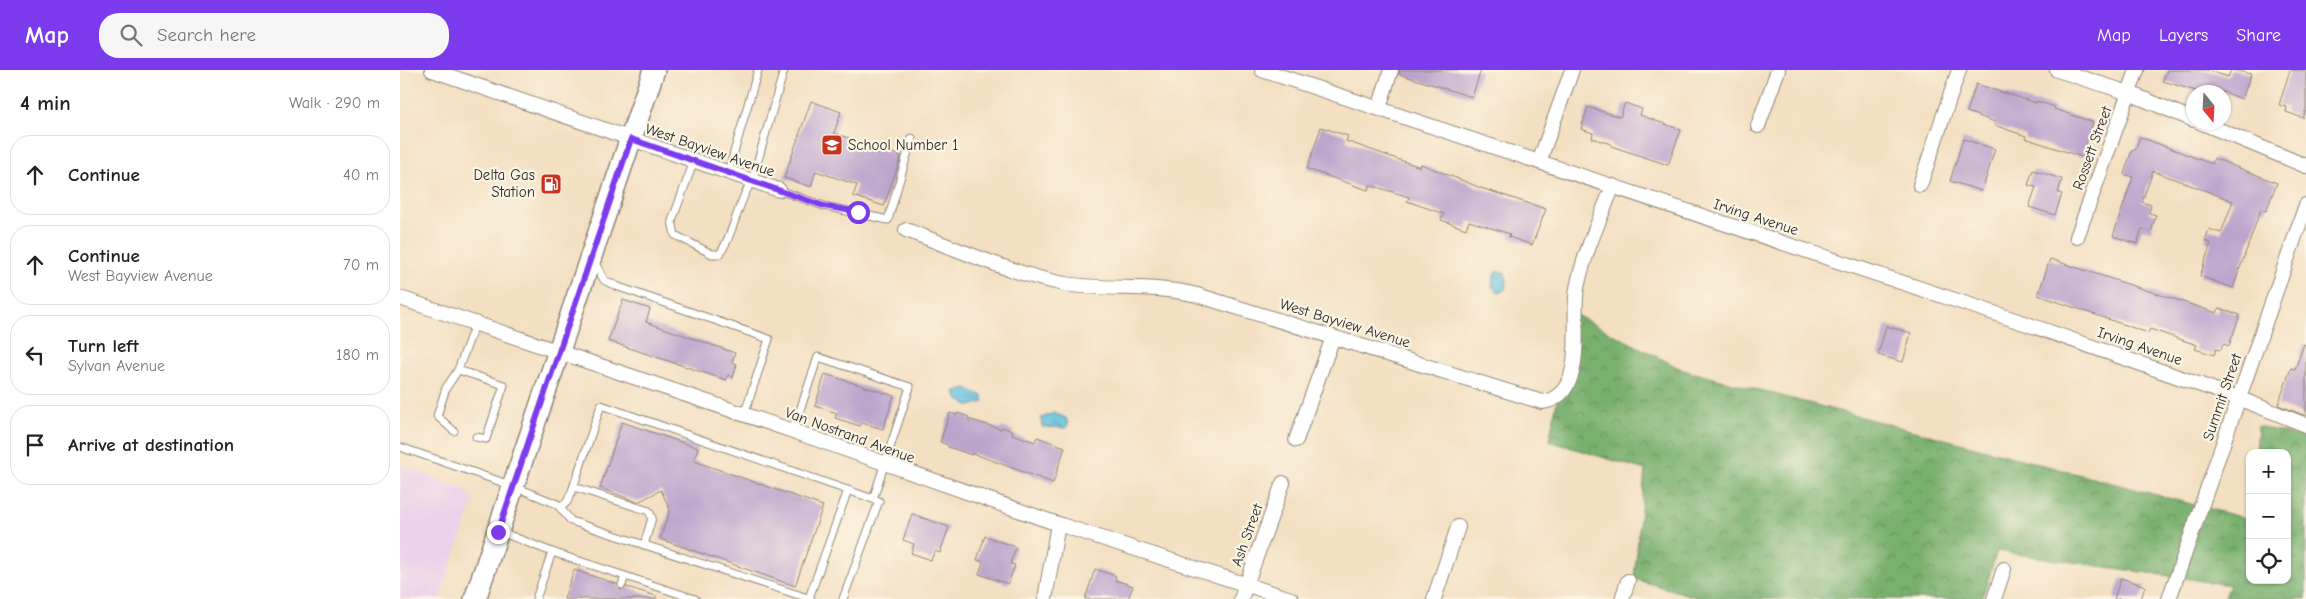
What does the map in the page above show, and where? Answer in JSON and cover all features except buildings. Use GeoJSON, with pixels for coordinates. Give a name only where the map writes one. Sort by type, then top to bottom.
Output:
{"type":"FeatureCollection","features":[{"type":"Feature","properties":{"kind":"main road"},"geometry":{"type":"LineString","coordinates":[[475,599],[654,70]]}},
{"type":"Feature","properties":{"kind":"street","name":"West Bayview Avenue"},"geometry":{"type":"LineString","coordinates":[[432,70],[779,190]]}},
{"type":"Feature","properties":{"kind":"street","name":"Irving Avenue"},"geometry":{"type":"LineString","coordinates":[[1262,70],[2024,323],[2238,398],[2306,425]]}},
{"type":"Feature","properties":{"kind":"street"},"geometry":{"type":"LineString","coordinates":[[1379,108],[1391,70]]}},
{"type":"Feature","properties":{"kind":"street"},"geometry":{"type":"LineString","coordinates":[[1539,162],[1572,70]]}},
{"type":"Feature","properties":{"kind":"street"},"geometry":{"type":"LineString","coordinates":[[1758,126],[1778,70]]}},
{"type":"Feature","properties":{"kind":"street"},"geometry":{"type":"LineString","coordinates":[[1920,185],[1959,70]]}},
{"type":"Feature","properties":{"kind":"street"},"geometry":{"type":"LineString","coordinates":[[2057,70],[2129,93],[2186,117]]}},
{"type":"Feature","properties":{"kind":"street","name":"Rossett Street"},"geometry":{"type":"LineString","coordinates":[[2077,237],[2137,70]]}},
{"type":"Feature","properties":{"kind":"street"},"geometry":{"type":"LineString","coordinates":[[2219,130],[2306,166]]}},
{"type":"Feature","properties":{"kind":"street","name":"West Bayview Avenue"},"geometry":{"type":"LineString","coordinates":[[906,230],[1064,284],[1090,287],[1156,287],[1181,291],[1542,402],[1552,400],[1565,389],[1572,373],[1576,355],[1577,288],[1584,262],[1613,186]]}},
{"type":"Feature","properties":{"kind":"street","name":"Summit Street"},"geometry":{"type":"LineString","coordinates":[[2169,599],[2306,205]]}},
{"type":"Feature","properties":{"kind":"street","name":"Van Nostrand Avenue"},"geometry":{"type":"LineString","coordinates":[[400,298],[558,354],[793,431],[1058,524],[1290,599]]}},
{"type":"Feature","properties":{"kind":"street"},"geometry":{"type":"LineString","coordinates":[[1296,440],[1333,337]]}},
{"type":"Feature","properties":{"kind":"street","name":"Ash Street"},"geometry":{"type":"LineString","coordinates":[[1241,599],[1283,483]]}},
{"type":"Feature","properties":{"kind":"street"},"geometry":{"type":"LineString","coordinates":[[1045,599],[1058,524]]}},
{"type":"Feature","properties":{"kind":"street"},"geometry":{"type":"LineString","coordinates":[[1434,599],[1458,527]]}},
{"type":"Feature","properties":{"kind":"street"},"geometry":{"type":"LineString","coordinates":[[1994,599],[2004,570]]}},
{"type":"Feature","properties":{"kind":"street"},"geometry":{"type":"LineString","coordinates":[[1622,599],[1628,581]]}},
{"type":"Feature","properties":{"kind":"lane"},"geometry":{"type":"LineString","coordinates":[[728,173],[758,70]]}},
{"type":"Feature","properties":{"kind":"lane"},"geometry":{"type":"LineString","coordinates":[[694,161],[672,221],[675,235],[712,254],[720,254],[728,241],[744,192],[752,181],[784,70]]}},
{"type":"Feature","properties":{"kind":"lane"},"geometry":{"type":"LineString","coordinates":[[779,190],[824,206],[888,220],[912,138]]}},
{"type":"Feature","properties":{"kind":"lane"},"geometry":{"type":"LineString","coordinates":[[592,255],[598,272],[604,280],[610,283],[769,339],[744,415]]}},
{"type":"Feature","properties":{"kind":"lane"},"geometry":{"type":"LineString","coordinates":[[454,432],[437,416],[446,388],[458,370],[475,324]]}},
{"type":"Feature","properties":{"kind":"lane"},"geometry":{"type":"LineString","coordinates":[[793,431],[818,357],[910,387],[874,499]]}},
{"type":"Feature","properties":{"kind":"lane"},"geometry":{"type":"LineString","coordinates":[[458,370],[504,385],[486,439],[476,437]]}},
{"type":"Feature","properties":{"kind":"lane"},"geometry":{"type":"LineString","coordinates":[[561,507],[567,502],[574,488],[601,405],[879,501],[843,599]]}},
{"type":"Feature","properties":{"kind":"lane"},"geometry":{"type":"LineString","coordinates":[[400,447],[513,486],[561,507],[571,522],[810,599],[848,490]]}},
{"type":"Feature","properties":{"kind":"lane"},"geometry":{"type":"LineString","coordinates":[[574,488],[649,510],[652,518],[644,545]]}},
{"type":"Feature","properties":{"kind":"lane"},"geometry":{"type":"LineString","coordinates":[[498,532],[552,552],[695,599]]}},
{"type":"Feature","properties":{"kind":"lane"},"geometry":{"type":"LineString","coordinates":[[536,599],[552,552]]}},
{"type":"Feature","properties":{"kind":"lane"},"geometry":{"type":"LineString","coordinates":[[622,586],[626,576]]}},
{"type":"Feature","properties":{"kind":"shaded area"},"geometry":{"type":"Polygon","coordinates":[[[400,465],[465,490],[474,501],[439,599],[400,599],[400,465]]]}},
{"type":"Feature","properties":{"kind":"green space"},"geometry":{"type":"Polygon","coordinates":[[[1574,314],[1683,370],[2246,518],[2246,584],[2291,584],[2291,449],[2256,449],[2258,426],[2306,438],[2306,599],[2224,599],[2230,585],[1997,551],[1982,599],[1703,599],[1634,579],[1645,470],[1549,441],[1574,314]]]}},
{"type":"Feature","properties":{"kind":"water"},"geometry":{"type":"Polygon","coordinates":[[[1497,271],[1504,272],[1506,277],[1507,285],[1502,292],[1496,291],[1492,286],[1494,275],[1497,271]]]}},
{"type":"Feature","properties":{"kind":"water"},"geometry":{"type":"Polygon","coordinates":[[[966,388],[983,396],[984,402],[970,406],[957,399],[955,391],[966,388]]]}},
{"type":"Feature","properties":{"kind":"water"},"geometry":{"type":"Polygon","coordinates":[[[1054,413],[1066,418],[1068,424],[1066,428],[1042,427],[1041,418],[1054,413]]]}},
{"type":"Feature","properties":{"kind":"place","name":"School Number 1"},"geometry":{"type":"Point","coordinates":[832,145]}},
{"type":"Feature","properties":{"kind":"place","name":"Delta Gas Station"},"geometry":{"type":"Point","coordinates":[551,184]}},
{"type":"Feature","properties":{"kind":"route"},"geometry":{"type":"LineString","coordinates":[[498,532],[631,139],[824,206],[858,212]]}}]}
